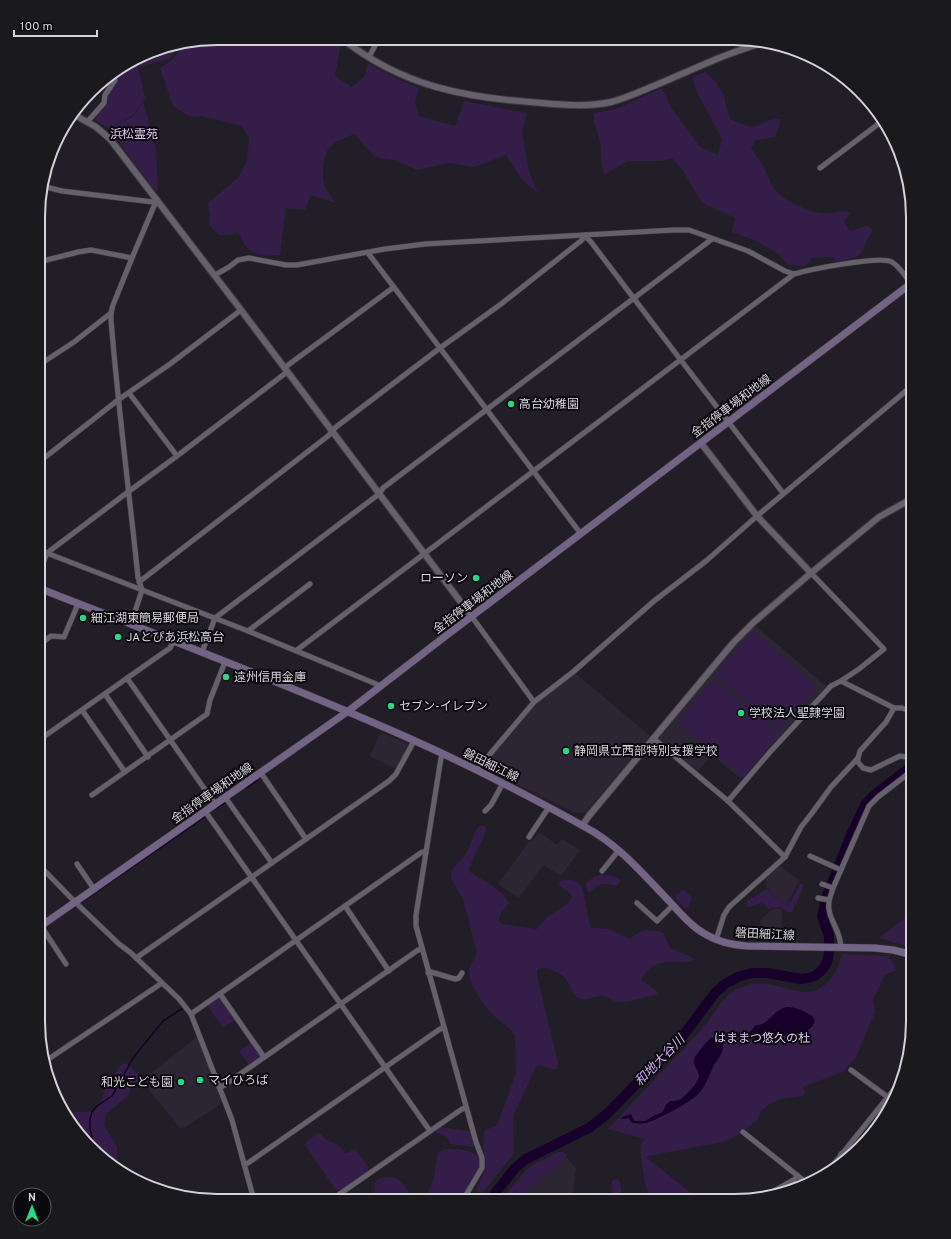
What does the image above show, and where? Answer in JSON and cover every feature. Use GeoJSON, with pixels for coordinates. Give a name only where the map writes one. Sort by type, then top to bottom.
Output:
{"type":"FeatureCollection","features":[{"type":"Feature","properties":{"kind":"main road","name":"金指停車場和地線"},"geometry":{"type":"LineString","coordinates":[[45,923],[348,712],[906,288]]}},
{"type":"Feature","properties":{"kind":"main road","name":"磐田細江線"},"geometry":{"type":"LineString","coordinates":[[45,590],[202,652],[348,712],[414,740],[503,783],[598,834],[619,850],[695,927],[716,940],[740,946],[884,949],[906,954]]}},
{"type":"Feature","properties":{"kind":"street"},"geometry":{"type":"LineString","coordinates":[[352,45],[384,67],[414,81],[453,92],[504,100],[578,106],[595,105],[628,97],[752,46]]}},
{"type":"Feature","properties":{"kind":"street"},"geometry":{"type":"LineString","coordinates":[[369,57],[375,45]]}},
{"type":"Feature","properties":{"kind":"street"},"geometry":{"type":"LineString","coordinates":[[87,122],[104,103],[105,95],[115,79]]}},
{"type":"Feature","properties":{"kind":"street"},"geometry":{"type":"LineString","coordinates":[[78,117],[96,127],[110,139],[157,199],[472,617],[534,702]]}},
{"type":"Feature","properties":{"kind":"street"},"geometry":{"type":"LineString","coordinates":[[820,168],[878,124]]}},
{"type":"Feature","properties":{"kind":"street"},"geometry":{"type":"LineString","coordinates":[[47,187],[62,191],[153,202],[157,199]]}},
{"type":"Feature","properties":{"kind":"street"},"geometry":{"type":"LineString","coordinates":[[131,624],[142,590],[139,582],[128,492],[111,328],[111,313],[157,199]]}},
{"type":"Feature","properties":{"kind":"street"},"geometry":{"type":"LineString","coordinates":[[214,275],[238,260],[249,258],[286,266],[385,249],[425,244],[674,230],[690,230],[748,251],[785,271],[794,274]]}},
{"type":"Feature","properties":{"kind":"street"},"geometry":{"type":"LineString","coordinates":[[586,235],[586,238],[591,242],[783,493]]}},
{"type":"Feature","properties":{"kind":"street"},"geometry":{"type":"LineString","coordinates":[[139,582],[332,432],[336,427],[501,304],[582,240],[586,235]]}},
{"type":"Feature","properties":{"kind":"street"},"geometry":{"type":"LineString","coordinates":[[202,652],[215,618],[379,494],[383,488],[712,238]]}},
{"type":"Feature","properties":{"kind":"street"},"geometry":{"type":"LineString","coordinates":[[45,260],[91,250],[132,258]]}},
{"type":"Feature","properties":{"kind":"street"},"geometry":{"type":"LineString","coordinates":[[368,253],[581,534]]}},
{"type":"Feature","properties":{"kind":"street"},"geometry":{"type":"LineString","coordinates":[[297,650],[794,274],[814,268],[878,260],[891,261],[906,276]]}},
{"type":"Feature","properties":{"kind":"street"},"geometry":{"type":"LineString","coordinates":[[45,558],[47,553],[177,456],[394,287]]}},
{"type":"Feature","properties":{"kind":"street"},"geometry":{"type":"LineString","coordinates":[[45,457],[118,400],[170,364],[241,310]]}},
{"type":"Feature","properties":{"kind":"street"},"geometry":{"type":"LineString","coordinates":[[45,361],[74,342],[111,313]]}},
{"type":"Feature","properties":{"kind":"street"},"geometry":{"type":"LineString","coordinates":[[478,770],[534,702],[573,672],[654,601],[706,561],[783,493],[906,391]]}},
{"type":"Feature","properties":{"kind":"street"},"geometry":{"type":"LineString","coordinates":[[129,393],[177,456]]}},
{"type":"Feature","properties":{"kind":"street"},"geometry":{"type":"LineString","coordinates":[[701,443],[757,516],[884,649],[859,669],[831,686],[770,752],[728,801]]}},
{"type":"Feature","properties":{"kind":"street"},"geometry":{"type":"LineString","coordinates":[[583,825],[653,738],[733,643],[754,622],[879,517],[906,502]]}},
{"type":"Feature","properties":{"kind":"street"},"geometry":{"type":"LineString","coordinates":[[47,553],[297,650],[381,686]]}},
{"type":"Feature","properties":{"kind":"street"},"geometry":{"type":"LineString","coordinates":[[248,631],[310,584]]}},
{"type":"Feature","properties":{"kind":"street"},"geometry":{"type":"LineString","coordinates":[[45,640],[51,636],[64,637],[78,604]]}},
{"type":"Feature","properties":{"kind":"street"},"geometry":{"type":"LineString","coordinates":[[45,735],[170,648],[174,641]]}},
{"type":"Feature","properties":{"kind":"street"},"geometry":{"type":"LineString","coordinates":[[92,795],[207,714],[210,700],[226,662]]}},
{"type":"Feature","properties":{"kind":"street"},"geometry":{"type":"LineString","coordinates":[[127,678],[215,804]]}},
{"type":"Feature","properties":{"kind":"street"},"geometry":{"type":"LineString","coordinates":[[841,680],[894,708],[906,709]]}},
{"type":"Feature","properties":{"kind":"street"},"geometry":{"type":"LineString","coordinates":[[104,694],[148,757]]}},
{"type":"Feature","properties":{"kind":"street"},"geometry":{"type":"LineString","coordinates":[[716,940],[724,915],[729,907],[785,857],[801,828],[820,802],[831,787],[858,758],[860,751],[886,722],[894,708]]}},
{"type":"Feature","properties":{"kind":"street"},"geometry":{"type":"LineString","coordinates":[[82,710],[125,772]]}},
{"type":"Feature","properties":{"kind":"street"},"geometry":{"type":"LineString","coordinates":[[653,738],[728,801],[785,857]]}},
{"type":"Feature","properties":{"kind":"street"},"geometry":{"type":"LineString","coordinates":[[136,958],[392,779],[414,740]]}},
{"type":"Feature","properties":{"kind":"street"},"geometry":{"type":"LineString","coordinates":[[443,754],[441,758],[416,921],[417,932],[428,973],[483,1163],[480,1173],[467,1194]]}},
{"type":"Feature","properties":{"kind":"street"},"geometry":{"type":"LineString","coordinates":[[858,758],[858,762],[863,768],[871,770],[900,756],[906,757]]}},
{"type":"Feature","properties":{"kind":"street"},"geometry":{"type":"LineString","coordinates":[[261,773],[306,839]]}},
{"type":"Feature","properties":{"kind":"street"},"geometry":{"type":"LineString","coordinates":[[838,948],[839,934],[829,909],[829,900],[833,888],[870,806],[878,797],[906,775]]}},
{"type":"Feature","properties":{"kind":"street"},"geometry":{"type":"LineString","coordinates":[[485,811],[491,806],[503,783]]}},
{"type":"Feature","properties":{"kind":"street"},"geometry":{"type":"LineString","coordinates":[[226,797],[272,863]]}},
{"type":"Feature","properties":{"kind":"street"},"geometry":{"type":"LineString","coordinates":[[529,837],[549,807]]}},
{"type":"Feature","properties":{"kind":"street"},"geometry":{"type":"LineString","coordinates":[[205,811],[430,1131]]}},
{"type":"Feature","properties":{"kind":"street"},"geometry":{"type":"LineString","coordinates":[[602,871],[619,850]]}},
{"type":"Feature","properties":{"kind":"street"},"geometry":{"type":"LineString","coordinates":[[191,1014],[422,852],[426,853]]}},
{"type":"Feature","properties":{"kind":"street"},"geometry":{"type":"LineString","coordinates":[[810,856],[841,870]]}},
{"type":"Feature","properties":{"kind":"street"},"geometry":{"type":"LineString","coordinates":[[77,864],[94,889]]}},
{"type":"Feature","properties":{"kind":"street"},"geometry":{"type":"LineString","coordinates":[[45,871],[119,944],[180,1000],[191,1014],[233,1124],[252,1194]]}},
{"type":"Feature","properties":{"kind":"street"},"geometry":{"type":"LineString","coordinates":[[822,884],[833,888]]}},
{"type":"Feature","properties":{"kind":"street"},"geometry":{"type":"LineString","coordinates":[[818,898],[829,900]]}},
{"type":"Feature","properties":{"kind":"street"},"geometry":{"type":"LineString","coordinates":[[637,903],[657,921],[673,905]]}},
{"type":"Feature","properties":{"kind":"street"},"geometry":{"type":"LineString","coordinates":[[345,906],[389,970]]}},
{"type":"Feature","properties":{"kind":"street"},"geometry":{"type":"LineString","coordinates":[[45,934],[66,964]]}},
{"type":"Feature","properties":{"kind":"street"},"geometry":{"type":"LineString","coordinates":[[219,1087],[223,1086],[418,950],[422,949]]}},
{"type":"Feature","properties":{"kind":"street"},"geometry":{"type":"LineString","coordinates":[[428,973],[431,972],[455,979],[458,979],[462,973]]}},
{"type":"Feature","properties":{"kind":"street"},"geometry":{"type":"LineString","coordinates":[[49,1059],[162,983]]}},
{"type":"Feature","properties":{"kind":"street"},"geometry":{"type":"LineString","coordinates":[[220,994],[264,1057]]}},
{"type":"Feature","properties":{"kind":"street"},"geometry":{"type":"LineString","coordinates":[[244,1164],[248,1163],[440,1029],[444,1028]]}},
{"type":"Feature","properties":{"kind":"street"},"geometry":{"type":"LineString","coordinates":[[837,1160],[888,1097],[851,1070]]}},
{"type":"Feature","properties":{"kind":"street"},"geometry":{"type":"LineString","coordinates":[[340,1194],[462,1109],[466,1108]]}},
{"type":"Feature","properties":{"kind":"street"},"geometry":{"type":"LineString","coordinates":[[743,1132],[803,1180]]}},
{"type":"Feature","properties":{"kind":"street"},"geometry":{"type":"LineString","coordinates":[[780,1187],[795,1179],[797,1175]]}},
{"type":"Feature","properties":{"kind":"shaded area","name":"学校法人聖隷学園"},"geometry":{"type":"Polygon","coordinates":[[[756,626],[827,687],[740,778],[712,755],[698,771],[658,740],[737,643],[756,626]]]}},
{"type":"Feature","properties":{"kind":"shaded area","name":"静岡県立西部特別支援学校"},"geometry":{"type":"Polygon","coordinates":[[[575,673],[650,736],[586,812],[575,813],[482,767],[536,703],[575,673]]]}},
{"type":"Feature","properties":{"kind":"shaded area"},"geometry":{"type":"Polygon","coordinates":[[[381,732],[409,745],[396,769],[370,756],[381,732]]]}},
{"type":"Feature","properties":{"kind":"shaded area"},"geometry":{"type":"Polygon","coordinates":[[[539,832],[557,845],[562,839],[580,850],[561,876],[543,865],[519,898],[498,884],[530,840],[532,841],[539,832]]]}},
{"type":"Feature","properties":{"kind":"shaded area"},"geometry":{"type":"Polygon","coordinates":[[[780,865],[784,870],[799,880],[788,903],[773,895],[767,887],[765,877],[780,865]]]}},
{"type":"Feature","properties":{"kind":"shaded area"},"geometry":{"type":"Polygon","coordinates":[[[774,909],[782,909],[781,941],[765,941],[766,932],[760,932],[761,919],[774,909]]]}},
{"type":"Feature","properties":{"kind":"shaded area"},"geometry":{"type":"Polygon","coordinates":[[[787,1007],[799,1009],[805,1012],[814,1018],[815,1022],[807,1031],[798,1035],[776,1035],[761,1042],[749,1033],[756,1025],[765,1023],[778,1011],[787,1007]]]}},
{"type":"Feature","properties":{"kind":"shaded area","name":"和光こども園"},"geometry":{"type":"Polygon","coordinates":[[[198,1036],[222,1101],[217,1107],[185,1127],[180,1128],[149,1090],[149,1085],[144,1079],[198,1036]]]}},
{"type":"Feature","properties":{"kind":"shaded area"},"geometry":{"type":"Polygon","coordinates":[[[713,1037],[721,1040],[723,1045],[722,1051],[707,1081],[698,1094],[674,1110],[646,1123],[633,1123],[629,1118],[621,1119],[622,1117],[631,1114],[635,1121],[645,1121],[661,1113],[670,1101],[679,1100],[684,1096],[694,1086],[699,1076],[694,1063],[696,1055],[713,1037]]]}},
{"type":"Feature","properties":{"kind":"shaded area"},"geometry":{"type":"Polygon","coordinates":[[[567,1158],[576,1168],[573,1194],[523,1194],[538,1180],[567,1158]]]}},
{"type":"Feature","properties":{"kind":"green space"},"geometry":{"type":"Polygon","coordinates":[[[341,45],[335,76],[352,87],[365,76],[368,63],[383,72],[419,88],[415,102],[419,116],[455,126],[464,101],[527,113],[522,133],[529,171],[538,194],[520,177],[506,155],[474,167],[448,163],[417,170],[394,160],[375,157],[354,134],[334,143],[329,148],[325,156],[323,173],[324,183],[327,191],[336,203],[311,195],[305,210],[286,208],[280,255],[257,254],[246,247],[238,232],[229,235],[219,235],[209,225],[210,215],[208,203],[239,177],[247,161],[249,138],[242,126],[202,116],[190,117],[173,106],[160,68],[171,61],[181,49],[195,46],[341,45]]]}},
{"type":"Feature","properties":{"kind":"green space","name":"浜松霊苑"},"geometry":{"type":"Polygon","coordinates":[[[175,50],[169,59],[138,67],[145,98],[133,115],[113,127],[134,116],[143,101],[156,148],[158,191],[155,191],[110,129],[89,116],[103,102],[113,83],[112,81],[131,68],[151,58],[175,50]]]}},
{"type":"Feature","properties":{"kind":"green space"},"geometry":{"type":"Polygon","coordinates":[[[706,72],[717,84],[724,95],[730,119],[752,126],[774,119],[781,119],[775,137],[755,140],[751,149],[762,164],[774,188],[784,198],[796,205],[815,212],[850,213],[844,222],[850,231],[868,226],[873,230],[860,254],[850,259],[836,262],[834,257],[811,258],[810,262],[804,266],[788,265],[780,255],[754,240],[732,232],[735,218],[702,203],[683,170],[672,158],[661,161],[628,161],[604,175],[600,142],[594,122],[594,113],[616,109],[662,88],[671,107],[700,147],[718,155],[722,139],[697,92],[692,77],[706,72]]]}},
{"type":"Feature","properties":{"kind":"green space"},"geometry":{"type":"Polygon","coordinates":[[[752,631],[818,687],[781,730],[715,674],[752,631]]]}},
{"type":"Feature","properties":{"kind":"green space"},"geometry":{"type":"Polygon","coordinates":[[[714,679],[780,735],[743,778],[677,722],[714,679]]]}},
{"type":"Feature","properties":{"kind":"green space"},"geometry":{"type":"Polygon","coordinates":[[[481,825],[486,827],[486,832],[468,870],[497,889],[506,898],[509,903],[499,917],[502,924],[537,929],[547,917],[567,904],[572,897],[571,894],[559,885],[560,881],[573,880],[578,882],[582,887],[590,925],[592,928],[608,929],[629,939],[643,930],[659,931],[663,933],[670,948],[691,957],[693,960],[690,962],[662,963],[652,966],[641,980],[657,991],[657,994],[637,1000],[621,1002],[617,1002],[602,996],[587,999],[576,997],[567,980],[561,974],[546,968],[537,970],[558,1064],[556,1069],[539,1065],[536,1067],[513,1116],[514,1153],[481,1193],[476,1189],[486,1169],[483,1149],[484,1133],[486,1130],[497,1125],[516,1073],[515,1035],[487,1008],[478,996],[469,977],[469,970],[476,953],[476,949],[463,899],[451,878],[453,868],[466,854],[477,828],[481,825]]]}},
{"type":"Feature","properties":{"kind":"green space"},"geometry":{"type":"Polygon","coordinates":[[[601,875],[615,877],[620,880],[619,884],[615,886],[600,884],[588,892],[586,883],[594,877],[601,875]]]}},
{"type":"Feature","properties":{"kind":"green space"},"geometry":{"type":"Polygon","coordinates":[[[800,884],[804,886],[792,912],[787,912],[780,907],[768,909],[761,903],[749,907],[745,906],[747,901],[767,889],[775,897],[790,903],[800,884]]]}},
{"type":"Feature","properties":{"kind":"green space"},"geometry":{"type":"Polygon","coordinates":[[[683,890],[686,891],[692,898],[688,908],[683,907],[676,899],[676,895],[683,890]]]}},
{"type":"Feature","properties":{"kind":"green space"},"geometry":{"type":"Polygon","coordinates":[[[906,917],[906,946],[879,938],[906,917]]]}},
{"type":"Feature","properties":{"kind":"green space","name":"はままつ悠久の杜"},"geometry":{"type":"Polygon","coordinates":[[[842,954],[889,956],[889,959],[892,960],[896,970],[885,975],[873,999],[875,1012],[856,1057],[843,1072],[802,1087],[805,1094],[802,1096],[781,1099],[771,1103],[760,1112],[757,1120],[741,1133],[724,1142],[647,1156],[647,1158],[692,1194],[650,1194],[645,1185],[640,1147],[645,1139],[608,1129],[694,1038],[721,1003],[730,994],[750,984],[774,985],[799,992],[814,991],[821,988],[829,981],[840,962],[842,954]]]}},
{"type":"Feature","properties":{"kind":"green space"},"geometry":{"type":"Polygon","coordinates":[[[219,997],[236,1019],[223,1028],[207,1005],[219,997]]]}},
{"type":"Feature","properties":{"kind":"green space"},"geometry":{"type":"Polygon","coordinates":[[[252,1042],[261,1056],[249,1065],[239,1051],[252,1042]]]}},
{"type":"Feature","properties":{"kind":"green space"},"geometry":{"type":"Polygon","coordinates":[[[126,1063],[138,1074],[139,1080],[131,1088],[127,1097],[106,1114],[104,1126],[117,1147],[117,1162],[95,1144],[71,1112],[94,1111],[101,1104],[105,1089],[121,1065],[126,1063]]]}},
{"type":"Feature","properties":{"kind":"green space"},"geometry":{"type":"Polygon","coordinates":[[[440,1127],[469,1131],[474,1145],[472,1147],[450,1144],[447,1137],[436,1133],[436,1130],[440,1127]]]}},
{"type":"Feature","properties":{"kind":"green space"},"geometry":{"type":"Polygon","coordinates":[[[317,1134],[321,1134],[325,1139],[338,1145],[345,1153],[348,1153],[354,1149],[356,1150],[367,1165],[368,1171],[344,1189],[337,1190],[305,1145],[307,1141],[317,1134]]]}},
{"type":"Feature","properties":{"kind":"green space"},"geometry":{"type":"Polygon","coordinates":[[[445,1149],[456,1149],[469,1151],[479,1157],[481,1162],[480,1168],[476,1177],[464,1194],[427,1194],[434,1178],[437,1155],[445,1149]]]}},
{"type":"Feature","properties":{"kind":"green space"},"geometry":{"type":"Polygon","coordinates":[[[559,1152],[566,1154],[564,1161],[523,1194],[506,1194],[528,1168],[559,1152]]]}},
{"type":"Feature","properties":{"kind":"green space"},"geometry":{"type":"Polygon","coordinates":[[[381,1178],[396,1178],[410,1194],[374,1194],[375,1182],[381,1178]]]}},
{"type":"Feature","properties":{"kind":"green space"},"geometry":{"type":"Polygon","coordinates":[[[613,1180],[619,1180],[622,1194],[611,1194],[613,1180]]]}},
{"type":"Feature","properties":{"kind":"waterway","name":"和地大谷川"},"geometry":{"type":"LineString","coordinates":[[495,1194],[515,1168],[526,1159],[589,1128],[607,1114],[682,1037],[715,993],[725,984],[738,977],[752,973],[767,973],[801,979],[815,976],[821,971],[828,959],[829,952],[829,936],[822,916],[826,898],[851,835],[865,805],[872,797],[906,770]]}},
{"type":"Feature","properties":{"kind":"waterway"},"geometry":{"type":"LineString","coordinates":[[247,788],[258,780]]}},
{"type":"Feature","properties":{"kind":"waterway"},"geometry":{"type":"LineString","coordinates":[[217,808],[226,802]]}},
{"type":"Feature","properties":{"kind":"waterway"},"geometry":{"type":"LineString","coordinates":[[156,851],[206,816]]}},
{"type":"Feature","properties":{"kind":"waterway"},"geometry":{"type":"LineString","coordinates":[[82,902],[154,852]]}},
{"type":"Feature","properties":{"kind":"waterway"},"geometry":{"type":"LineString","coordinates":[[93,1141],[90,1129],[92,1112],[97,1106],[112,1096],[133,1058],[163,1021],[183,1008]]}},
{"type":"Feature","properties":{"kind":"place","name":"高台幼稚園"},"geometry":{"type":"Point","coordinates":[511,404]}},
{"type":"Feature","properties":{"kind":"place","name":"ローソン"},"geometry":{"type":"Point","coordinates":[476,578]}},
{"type":"Feature","properties":{"kind":"place","name":"細江湖東簡易郵便局"},"geometry":{"type":"Point","coordinates":[83,618]}},
{"type":"Feature","properties":{"kind":"place","name":"JAとぴあ浜松高台"},"geometry":{"type":"Point","coordinates":[118,637]}},
{"type":"Feature","properties":{"kind":"place","name":"遠州信用金庫"},"geometry":{"type":"Point","coordinates":[226,677]}},
{"type":"Feature","properties":{"kind":"place","name":"セブン-イレブン"},"geometry":{"type":"Point","coordinates":[391,706]}},
{"type":"Feature","properties":{"kind":"place","name":"学校法人聖隷学園"},"geometry":{"type":"Point","coordinates":[741,713]}},
{"type":"Feature","properties":{"kind":"place","name":"静岡県立西部特別支援学校"},"geometry":{"type":"Point","coordinates":[566,751]}},
{"type":"Feature","properties":{"kind":"place","name":"マイひろば"},"geometry":{"type":"Point","coordinates":[200,1080]}},
{"type":"Feature","properties":{"kind":"place","name":"和光こども園"},"geometry":{"type":"Point","coordinates":[181,1082]}}]}
